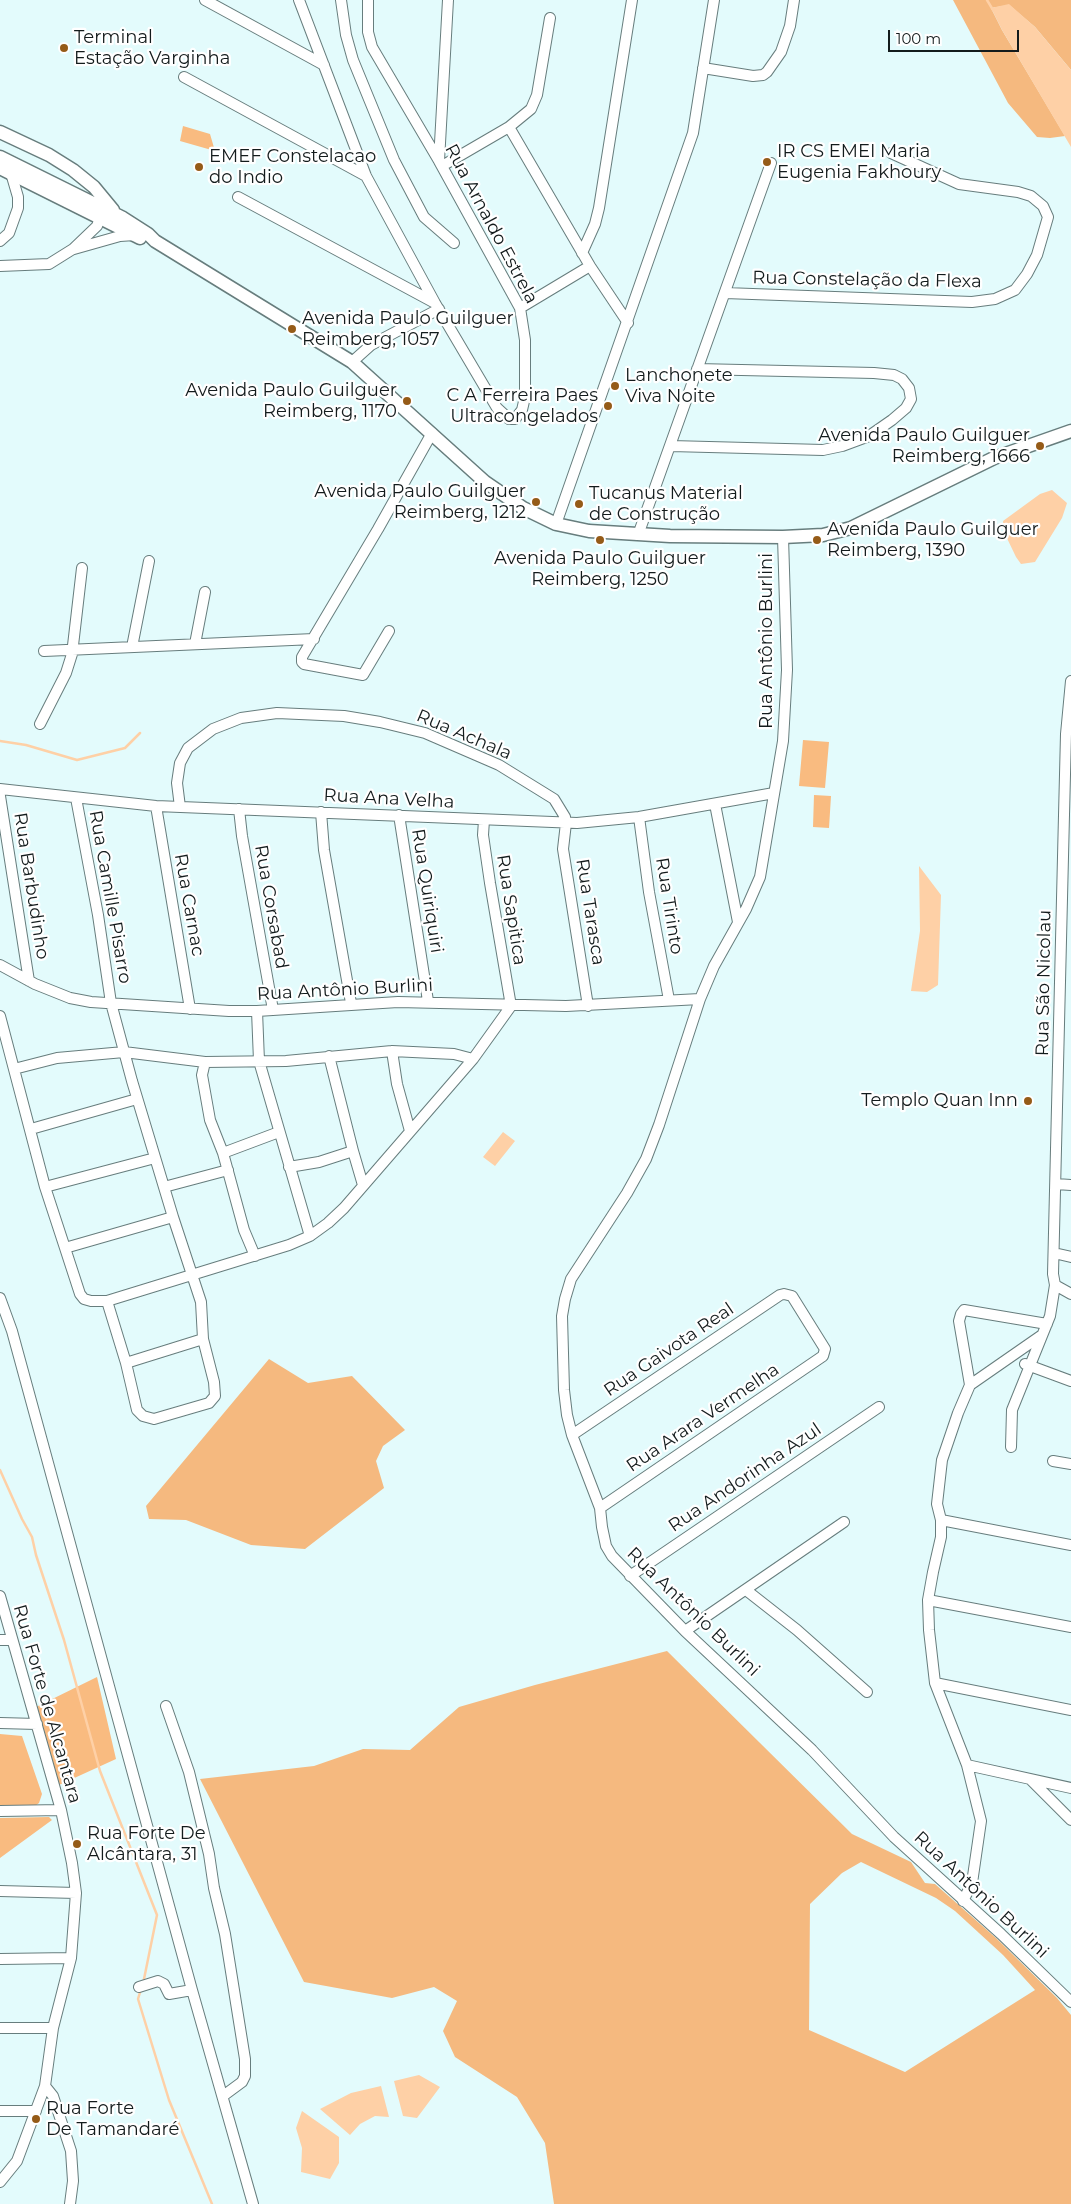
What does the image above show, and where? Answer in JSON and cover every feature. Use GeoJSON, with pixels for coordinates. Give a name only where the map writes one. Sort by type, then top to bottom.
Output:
{"type":"FeatureCollection","features":[{"type":"Feature","properties":{"kind":"main road"},"geometry":{"type":"LineString","coordinates":[[0,132],[49,155],[73,170],[94,187],[102,209],[135,235],[155,241]]}},
{"type":"Feature","properties":{"kind":"main road"},"geometry":{"type":"LineString","coordinates":[[6,166],[118,216],[148,234],[155,241],[352,362],[485,482],[523,508],[556,524],[589,531],[638,535],[783,537],[823,535],[851,528],[994,458],[1071,431]]}},
{"type":"Feature","properties":{"kind":"street"},"geometry":{"type":"LineString","coordinates":[[205,0],[324,65]]}},
{"type":"Feature","properties":{"kind":"street","name":"Rua Arnaldo Estrela"},"geometry":{"type":"LineString","coordinates":[[299,0],[366,176],[437,306],[497,408],[509,419],[515,419],[522,410],[525,397],[524,333],[520,308],[441,163],[372,47],[368,32],[368,0]]}},
{"type":"Feature","properties":{"kind":"street"},"geometry":{"type":"LineString","coordinates":[[341,0],[346,35],[353,60],[394,160],[424,217],[454,243]]}},
{"type":"Feature","properties":{"kind":"street"},"geometry":{"type":"LineString","coordinates":[[441,163],[448,0]]}},
{"type":"Feature","properties":{"kind":"street"},"geometry":{"type":"LineString","coordinates":[[582,253],[595,224],[599,208],[632,0]]}},
{"type":"Feature","properties":{"kind":"street"},"geometry":{"type":"LineString","coordinates":[[556,524],[693,133],[714,0]]}},
{"type":"Feature","properties":{"kind":"street"},"geometry":{"type":"LineString","coordinates":[[703,68],[753,76],[763,75],[772,68],[781,52],[790,26],[794,0]]}},
{"type":"Feature","properties":{"kind":"street"},"geometry":{"type":"LineString","coordinates":[[441,163],[509,127],[531,109],[536,100],[550,18]]}},
{"type":"Feature","properties":{"kind":"street"},"geometry":{"type":"LineString","coordinates":[[184,77],[366,176]]}},
{"type":"Feature","properties":{"kind":"street"},"geometry":{"type":"LineString","coordinates":[[509,127],[582,253],[628,323]]}},
{"type":"Feature","properties":{"kind":"street","name":"Rua Constelação da Flexa"},"geometry":{"type":"LineString","coordinates":[[725,293],[972,302],[995,299],[1015,290],[1037,256],[1048,217],[1043,206],[1031,196],[959,184],[891,153]]}},
{"type":"Feature","properties":{"kind":"street"},"geometry":{"type":"LineString","coordinates":[[638,535],[771,162]]}},
{"type":"Feature","properties":{"kind":"street"},"geometry":{"type":"LineString","coordinates":[[0,241],[10,233],[18,208],[18,197],[6,166]]}},
{"type":"Feature","properties":{"kind":"street"},"geometry":{"type":"LineString","coordinates":[[238,197],[437,306]]}},
{"type":"Feature","properties":{"kind":"street"},"geometry":{"type":"LineString","coordinates":[[73,250],[97,226],[102,209]]}},
{"type":"Feature","properties":{"kind":"street"},"geometry":{"type":"LineString","coordinates":[[0,266],[49,264],[73,250],[120,236],[135,235]]}},
{"type":"Feature","properties":{"kind":"street"},"geometry":{"type":"LineString","coordinates":[[520,308],[590,266]]}},
{"type":"Feature","properties":{"kind":"street"},"geometry":{"type":"LineString","coordinates":[[352,362],[371,345],[437,306]]}},
{"type":"Feature","properties":{"kind":"street"},"geometry":{"type":"LineString","coordinates":[[671,446],[823,450],[869,436],[906,408],[911,398],[909,388],[902,379],[894,375],[697,369]]}},
{"type":"Feature","properties":{"kind":"street"},"geometry":{"type":"LineString","coordinates":[[389,631],[366,672],[359,676],[304,664],[302,657],[432,433]]}},
{"type":"Feature","properties":{"kind":"street","name":"Rua Antônio Burlini"},"geometry":{"type":"LineString","coordinates":[[783,537],[787,670],[783,741],[760,877],[746,908],[714,966],[700,999],[659,1125],[646,1158],[628,1193],[571,1279],[562,1316],[564,1390],[567,1416],[572,1435],[600,1508],[606,1546],[612,1556],[685,1631],[782,1720],[894,1837],[1001,1934],[1071,2002]]}},
{"type":"Feature","properties":{"kind":"street"},"geometry":{"type":"LineString","coordinates":[[132,646],[149,561]]}},
{"type":"Feature","properties":{"kind":"street"},"geometry":{"type":"LineString","coordinates":[[40,724],[66,673],[72,650],[82,568]]}},
{"type":"Feature","properties":{"kind":"street"},"geometry":{"type":"LineString","coordinates":[[195,644],[205,592]]}},
{"type":"Feature","properties":{"kind":"street"},"geometry":{"type":"LineString","coordinates":[[44,651],[314,639]]}},
{"type":"Feature","properties":{"kind":"street","name":"Rua São Nicolau"},"geometry":{"type":"LineString","coordinates":[[1011,1448],[1012,1410],[1028,1365],[1047,1324],[1055,1285],[1054,1253],[1066,901],[1066,734],[1071,681]]}},
{"type":"Feature","properties":{"kind":"street","name":"Rua Achala"},"geometry":{"type":"LineString","coordinates":[[180,807],[177,783],[180,763],[188,748],[213,729],[241,718],[292,712],[344,716],[425,733],[499,765],[554,800],[562,810],[566,823]]}},
{"type":"Feature","properties":{"kind":"street","name":"Rua Ana Velha"},"geometry":{"type":"LineString","coordinates":[[0,789],[156,806],[566,823],[639,817],[774,793]]}},
{"type":"Feature","properties":{"kind":"street","name":"Rua Barbudinho"},"geometry":{"type":"LineString","coordinates":[[0,796],[19,907],[29,981]]}},
{"type":"Feature","properties":{"kind":"street","name":"Rua Camille Pisarro"},"geometry":{"type":"LineString","coordinates":[[76,798],[98,915],[111,1003],[137,1099],[191,1276],[201,1302],[203,1338],[214,1382],[215,1396],[209,1403],[154,1419],[143,1416],[136,1410],[126,1363],[107,1301]]}},
{"type":"Feature","properties":{"kind":"street"},"geometry":{"type":"LineString","coordinates":[[715,804],[738,922]]}},
{"type":"Feature","properties":{"kind":"street","name":"Rua Carnac"},"geometry":{"type":"LineString","coordinates":[[156,806],[190,1010]]}},
{"type":"Feature","properties":{"kind":"street","name":"Rua Corsabad"},"geometry":{"type":"LineString","coordinates":[[239,809],[273,1010]]}},
{"type":"Feature","properties":{"kind":"street"},"geometry":{"type":"LineString","coordinates":[[320,812],[324,850],[351,1003]]}},
{"type":"Feature","properties":{"kind":"street","name":"Rua Quiriquiri"},"geometry":{"type":"LineString","coordinates":[[399,816],[428,1001]]}},
{"type":"Feature","properties":{"kind":"street","name":"Rua Tirinto"},"geometry":{"type":"LineString","coordinates":[[639,817],[649,892],[669,1000]]}},
{"type":"Feature","properties":{"kind":"street","name":"Rua Sapitica"},"geometry":{"type":"LineString","coordinates":[[484,820],[483,835],[487,864],[511,1006]]}},
{"type":"Feature","properties":{"kind":"street","name":"Rua Tarasca"},"geometry":{"type":"LineString","coordinates":[[566,823],[563,849],[588,1006]]}},
{"type":"Feature","properties":{"kind":"street","name":"Rua Antônio Burlini"},"geometry":{"type":"LineString","coordinates":[[1,968],[70,998],[190,1010],[257,1012],[351,1003],[428,1001],[511,1006],[588,1006],[700,999]]}},
{"type":"Feature","properties":{"kind":"street"},"geometry":{"type":"LineString","coordinates":[[0,1016],[45,1187],[80,1294],[84,1299],[91,1301],[107,1301],[289,1245],[310,1236],[328,1223],[344,1208],[473,1059],[511,1006]]}},
{"type":"Feature","properties":{"kind":"street"},"geometry":{"type":"LineString","coordinates":[[257,1012],[259,1061],[310,1236]]}},
{"type":"Feature","properties":{"kind":"street"},"geometry":{"type":"LineString","coordinates":[[14,1069],[57,1058],[124,1052],[204,1062],[286,1061],[392,1050],[454,1054],[473,1059]]}},
{"type":"Feature","properties":{"kind":"street"},"geometry":{"type":"LineString","coordinates":[[392,1050],[397,1084],[410,1131]]}},
{"type":"Feature","properties":{"kind":"street"},"geometry":{"type":"LineString","coordinates":[[328,1056],[363,1185]]}},
{"type":"Feature","properties":{"kind":"street"},"geometry":{"type":"LineString","coordinates":[[204,1062],[202,1075],[210,1120],[223,1153],[244,1230],[255,1256]]}},
{"type":"Feature","properties":{"kind":"street"},"geometry":{"type":"LineString","coordinates":[[31,1129],[137,1099]]}},
{"type":"Feature","properties":{"kind":"street"},"geometry":{"type":"LineString","coordinates":[[223,1153],[279,1132]]}},
{"type":"Feature","properties":{"kind":"street"},"geometry":{"type":"LineString","coordinates":[[289,1167],[319,1162],[353,1151]]}},
{"type":"Feature","properties":{"kind":"street"},"geometry":{"type":"LineString","coordinates":[[45,1187],[155,1158]]}},
{"type":"Feature","properties":{"kind":"street"},"geometry":{"type":"LineString","coordinates":[[164,1187],[228,1170]]}},
{"type":"Feature","properties":{"kind":"street"},"geometry":{"type":"LineString","coordinates":[[1056,1184],[1071,1184]]}},
{"type":"Feature","properties":{"kind":"street"},"geometry":{"type":"LineString","coordinates":[[65,1248],[173,1217]]}},
{"type":"Feature","properties":{"kind":"street"},"geometry":{"type":"LineString","coordinates":[[1054,1253],[1071,1257]]}},
{"type":"Feature","properties":{"kind":"street"},"geometry":{"type":"LineString","coordinates":[[1055,1285],[1071,1294]]}},
{"type":"Feature","properties":{"kind":"street","name":"Rua Gaivota Real"},"geometry":{"type":"LineString","coordinates":[[572,1435],[784,1294],[792,1296],[825,1349],[824,1354]]}},
{"type":"Feature","properties":{"kind":"street"},"geometry":{"type":"LineString","coordinates":[[0,1298],[12,1331],[192,1990],[253,2204]]}},
{"type":"Feature","properties":{"kind":"street"},"geometry":{"type":"LineString","coordinates":[[970,1385],[959,1321],[964,1310],[1047,1324]]}},
{"type":"Feature","properties":{"kind":"street"},"geometry":{"type":"LineString","coordinates":[[963,1901],[972,1883],[981,1821],[967,1765],[935,1683],[931,1655],[928,1600],[941,1537],[941,1520],[937,1504],[942,1460],[970,1385],[1042,1335]]}},
{"type":"Feature","properties":{"kind":"street"},"geometry":{"type":"LineString","coordinates":[[126,1363],[203,1338]]}},
{"type":"Feature","properties":{"kind":"street","name":"Rua Arara Vermelha"},"geometry":{"type":"LineString","coordinates":[[600,1508],[824,1354]]}},
{"type":"Feature","properties":{"kind":"street"},"geometry":{"type":"LineString","coordinates":[[1028,1365],[1071,1380]]}},
{"type":"Feature","properties":{"kind":"street","name":"Rua Andorinha Azul"},"geometry":{"type":"LineString","coordinates":[[630,1576],[879,1407]]}},
{"type":"Feature","properties":{"kind":"street"},"geometry":{"type":"LineString","coordinates":[[1053,1461],[1071,1463]]}},
{"type":"Feature","properties":{"kind":"street"},"geometry":{"type":"LineString","coordinates":[[941,1520],[1071,1545]]}},
{"type":"Feature","properties":{"kind":"street"},"geometry":{"type":"LineString","coordinates":[[685,1631],[844,1522]]}},
{"type":"Feature","properties":{"kind":"street"},"geometry":{"type":"LineString","coordinates":[[746,1590],[797,1630],[867,1692]]}},
{"type":"Feature","properties":{"kind":"street","name":"Rua Forte de Alcantara"},"geometry":{"type":"LineString","coordinates":[[0,1596],[61,1810],[76,1893],[71,1958],[53,2028],[45,2086]]}},
{"type":"Feature","properties":{"kind":"street"},"geometry":{"type":"LineString","coordinates":[[928,1600],[1071,1627]]}},
{"type":"Feature","properties":{"kind":"street"},"geometry":{"type":"LineString","coordinates":[[0,1640],[12,1640]]}},
{"type":"Feature","properties":{"kind":"street"},"geometry":{"type":"LineString","coordinates":[[935,1683],[1071,1710]]}},
{"type":"Feature","properties":{"kind":"street"},"geometry":{"type":"LineString","coordinates":[[166,1706],[189,1772],[207,1845],[214,1888],[225,1934],[245,2059],[245,2076],[242,2082],[223,2096]]}},
{"type":"Feature","properties":{"kind":"street"},"geometry":{"type":"LineString","coordinates":[[0,1723],[36,1724]]}},
{"type":"Feature","properties":{"kind":"street"},"geometry":{"type":"LineString","coordinates":[[967,1765],[1071,1788]]}},
{"type":"Feature","properties":{"kind":"street"},"geometry":{"type":"LineString","coordinates":[[1032,1780],[1071,1820]]}},
{"type":"Feature","properties":{"kind":"street"},"geometry":{"type":"LineString","coordinates":[[0,1811],[61,1810]]}},
{"type":"Feature","properties":{"kind":"street"},"geometry":{"type":"LineString","coordinates":[[0,1891],[76,1893]]}},
{"type":"Feature","properties":{"kind":"street"},"geometry":{"type":"LineString","coordinates":[[0,1959],[71,1958]]}},
{"type":"Feature","properties":{"kind":"street"},"geometry":{"type":"LineString","coordinates":[[139,1987],[158,1981],[164,1984],[169,1994],[192,1990]]}},
{"type":"Feature","properties":{"kind":"street"},"geometry":{"type":"LineString","coordinates":[[0,2028],[53,2028]]}},
{"type":"Feature","properties":{"kind":"street"},"geometry":{"type":"LineString","coordinates":[[0,2182],[17,2161],[45,2086]]}},
{"type":"Feature","properties":{"kind":"street"},"geometry":{"type":"LineString","coordinates":[[45,2086],[53,2096],[70,2151],[73,2181],[70,2204]]}},
{"type":"Feature","properties":{"kind":"street"},"geometry":{"type":"LineString","coordinates":[[0,2111],[36,2111]]}},
{"type":"Feature","properties":{"kind":"shaded area"},"geometry":{"type":"Polygon","coordinates":[[[953,0],[1071,0],[1071,70],[1035,27],[1009,5],[991,8],[1065,136],[1037,137],[1008,103],[953,0]]]}},
{"type":"Feature","properties":{"kind":"shaded area"},"geometry":{"type":"Polygon","coordinates":[[[1009,4],[1035,27],[1071,70],[1071,147],[991,8],[1009,4]]]}},
{"type":"Feature","properties":{"kind":"shaded area"},"geometry":{"type":"Polygon","coordinates":[[[183,126],[210,134],[215,151],[180,141],[183,126]]]}},
{"type":"Feature","properties":{"kind":"shaded area"},"geometry":{"type":"Polygon","coordinates":[[[1052,490],[1067,503],[1062,518],[1035,562],[1021,564],[1004,532],[1003,521],[1040,494],[1052,490]]]}},
{"type":"Feature","properties":{"kind":"shaded area"},"geometry":{"type":"Polygon","coordinates":[[[803,740],[829,742],[825,788],[799,786],[803,740]]]}},
{"type":"Feature","properties":{"kind":"shaded area"},"geometry":{"type":"Polygon","coordinates":[[[814,795],[831,796],[829,828],[813,827],[814,795]]]}},
{"type":"Feature","properties":{"kind":"shaded area"},"geometry":{"type":"Polygon","coordinates":[[[919,866],[941,895],[938,985],[927,992],[911,991],[920,931],[919,866]]]}},
{"type":"Feature","properties":{"kind":"shaded area"},"geometry":{"type":"Polygon","coordinates":[[[503,1132],[515,1141],[495,1166],[483,1157],[503,1132]]]}},
{"type":"Feature","properties":{"kind":"shaded area"},"geometry":{"type":"Polygon","coordinates":[[[269,1359],[308,1383],[352,1376],[405,1430],[383,1446],[376,1461],[384,1488],[305,1549],[251,1545],[186,1520],[149,1519],[146,1506],[269,1359]]]}},
{"type":"Feature","properties":{"kind":"shaded area"},"geometry":{"type":"Polygon","coordinates":[[[667,1651],[852,1834],[911,1862],[925,1883],[935,1884],[996,1938],[1057,1998],[1071,2015],[1071,2204],[554,2204],[545,2143],[517,2097],[455,2057],[443,2031],[457,2001],[434,1987],[392,1998],[304,1982],[200,1779],[314,1766],[363,1749],[410,1750],[459,1707],[667,1651]],[[861,1862],[842,1873],[810,1904],[809,2030],[905,2072],[1035,1990],[1003,1955],[955,1911],[936,1898],[861,1862]]]}},
{"type":"Feature","properties":{"kind":"shaded area"},"geometry":{"type":"Polygon","coordinates":[[[97,1677],[116,1759],[59,1785],[36,1707],[97,1677]]]}},
{"type":"Feature","properties":{"kind":"shaded area"},"geometry":{"type":"Polygon","coordinates":[[[0,1734],[22,1736],[42,1794],[39,1803],[35,1806],[0,1805],[0,1734]]]}},
{"type":"Feature","properties":{"kind":"shaded area"},"geometry":{"type":"Polygon","coordinates":[[[49,1817],[52,1820],[0,1858],[0,1818],[49,1817]]]}},
{"type":"Feature","properties":{"kind":"shaded area"},"geometry":{"type":"Polygon","coordinates":[[[419,2075],[440,2087],[417,2118],[403,2116],[394,2081],[419,2075]]]}},
{"type":"Feature","properties":{"kind":"shaded area"},"geometry":{"type":"Polygon","coordinates":[[[381,2086],[389,2117],[375,2116],[360,2124],[350,2135],[320,2109],[351,2093],[381,2086]]]}},
{"type":"Feature","properties":{"kind":"shaded area"},"geometry":{"type":"Polygon","coordinates":[[[302,2111],[339,2137],[339,2163],[330,2179],[301,2172],[302,2148],[296,2128],[302,2111]]]}},
{"type":"Feature","properties":{"kind":"waterway"},"geometry":{"type":"LineString","coordinates":[[987,0],[993,10]]}},
{"type":"Feature","properties":{"kind":"waterway"},"geometry":{"type":"LineString","coordinates":[[0,741],[26,745],[77,760],[125,748],[140,733]]}},
{"type":"Feature","properties":{"kind":"waterway"},"geometry":{"type":"LineString","coordinates":[[0,1470],[32,1537],[36,1555],[64,1640],[100,1771],[157,1915],[143,1984]]}},
{"type":"Feature","properties":{"kind":"waterway"},"geometry":{"type":"LineString","coordinates":[[141,1989],[138,1999],[169,2100],[212,2204]]}},
{"type":"Feature","properties":{"kind":"place","name":"Terminal Estação Varginha"},"geometry":{"type":"Point","coordinates":[64,48]}},
{"type":"Feature","properties":{"kind":"place","name":"IR CS EMEI Maria Eugenia Fakhoury"},"geometry":{"type":"Point","coordinates":[767,162]}},
{"type":"Feature","properties":{"kind":"place","name":"EMEF Constelacao do Indio"},"geometry":{"type":"Point","coordinates":[199,167]}},
{"type":"Feature","properties":{"kind":"place","name":"Avenida Paulo Guilguer Reimberg, 1057"},"geometry":{"type":"Point","coordinates":[292,329]}},
{"type":"Feature","properties":{"kind":"place","name":"Lanchonete Viva Noite"},"geometry":{"type":"Point","coordinates":[615,386]}},
{"type":"Feature","properties":{"kind":"place","name":"Avenida Paulo Guilguer Reimberg, 1170"},"geometry":{"type":"Point","coordinates":[407,401]}},
{"type":"Feature","properties":{"kind":"place","name":"C A Ferreira Paes Ultracongelados"},"geometry":{"type":"Point","coordinates":[608,406]}},
{"type":"Feature","properties":{"kind":"place","name":"Avenida Paulo Guilguer Reimberg, 1666"},"geometry":{"type":"Point","coordinates":[1040,446]}},
{"type":"Feature","properties":{"kind":"place","name":"Avenida Paulo Guilguer Reimberg, 1212"},"geometry":{"type":"Point","coordinates":[536,502]}},
{"type":"Feature","properties":{"kind":"place","name":"Tucanus Material de Construção"},"geometry":{"type":"Point","coordinates":[579,504]}},
{"type":"Feature","properties":{"kind":"place","name":"Avenida Paulo Guilguer Reimberg, 1250"},"geometry":{"type":"Point","coordinates":[600,540]}},
{"type":"Feature","properties":{"kind":"place","name":"Avenida Paulo Guilguer Reimberg, 1390"},"geometry":{"type":"Point","coordinates":[817,540]}},
{"type":"Feature","properties":{"kind":"place","name":"Templo Quan Inn"},"geometry":{"type":"Point","coordinates":[1028,1101]}},
{"type":"Feature","properties":{"kind":"place","name":"Rua Forte De Alcântara, 31"},"geometry":{"type":"Point","coordinates":[77,1844]}},
{"type":"Feature","properties":{"kind":"place","name":"Rua Forte De Tamandaré"},"geometry":{"type":"Point","coordinates":[36,2119]}}]}
